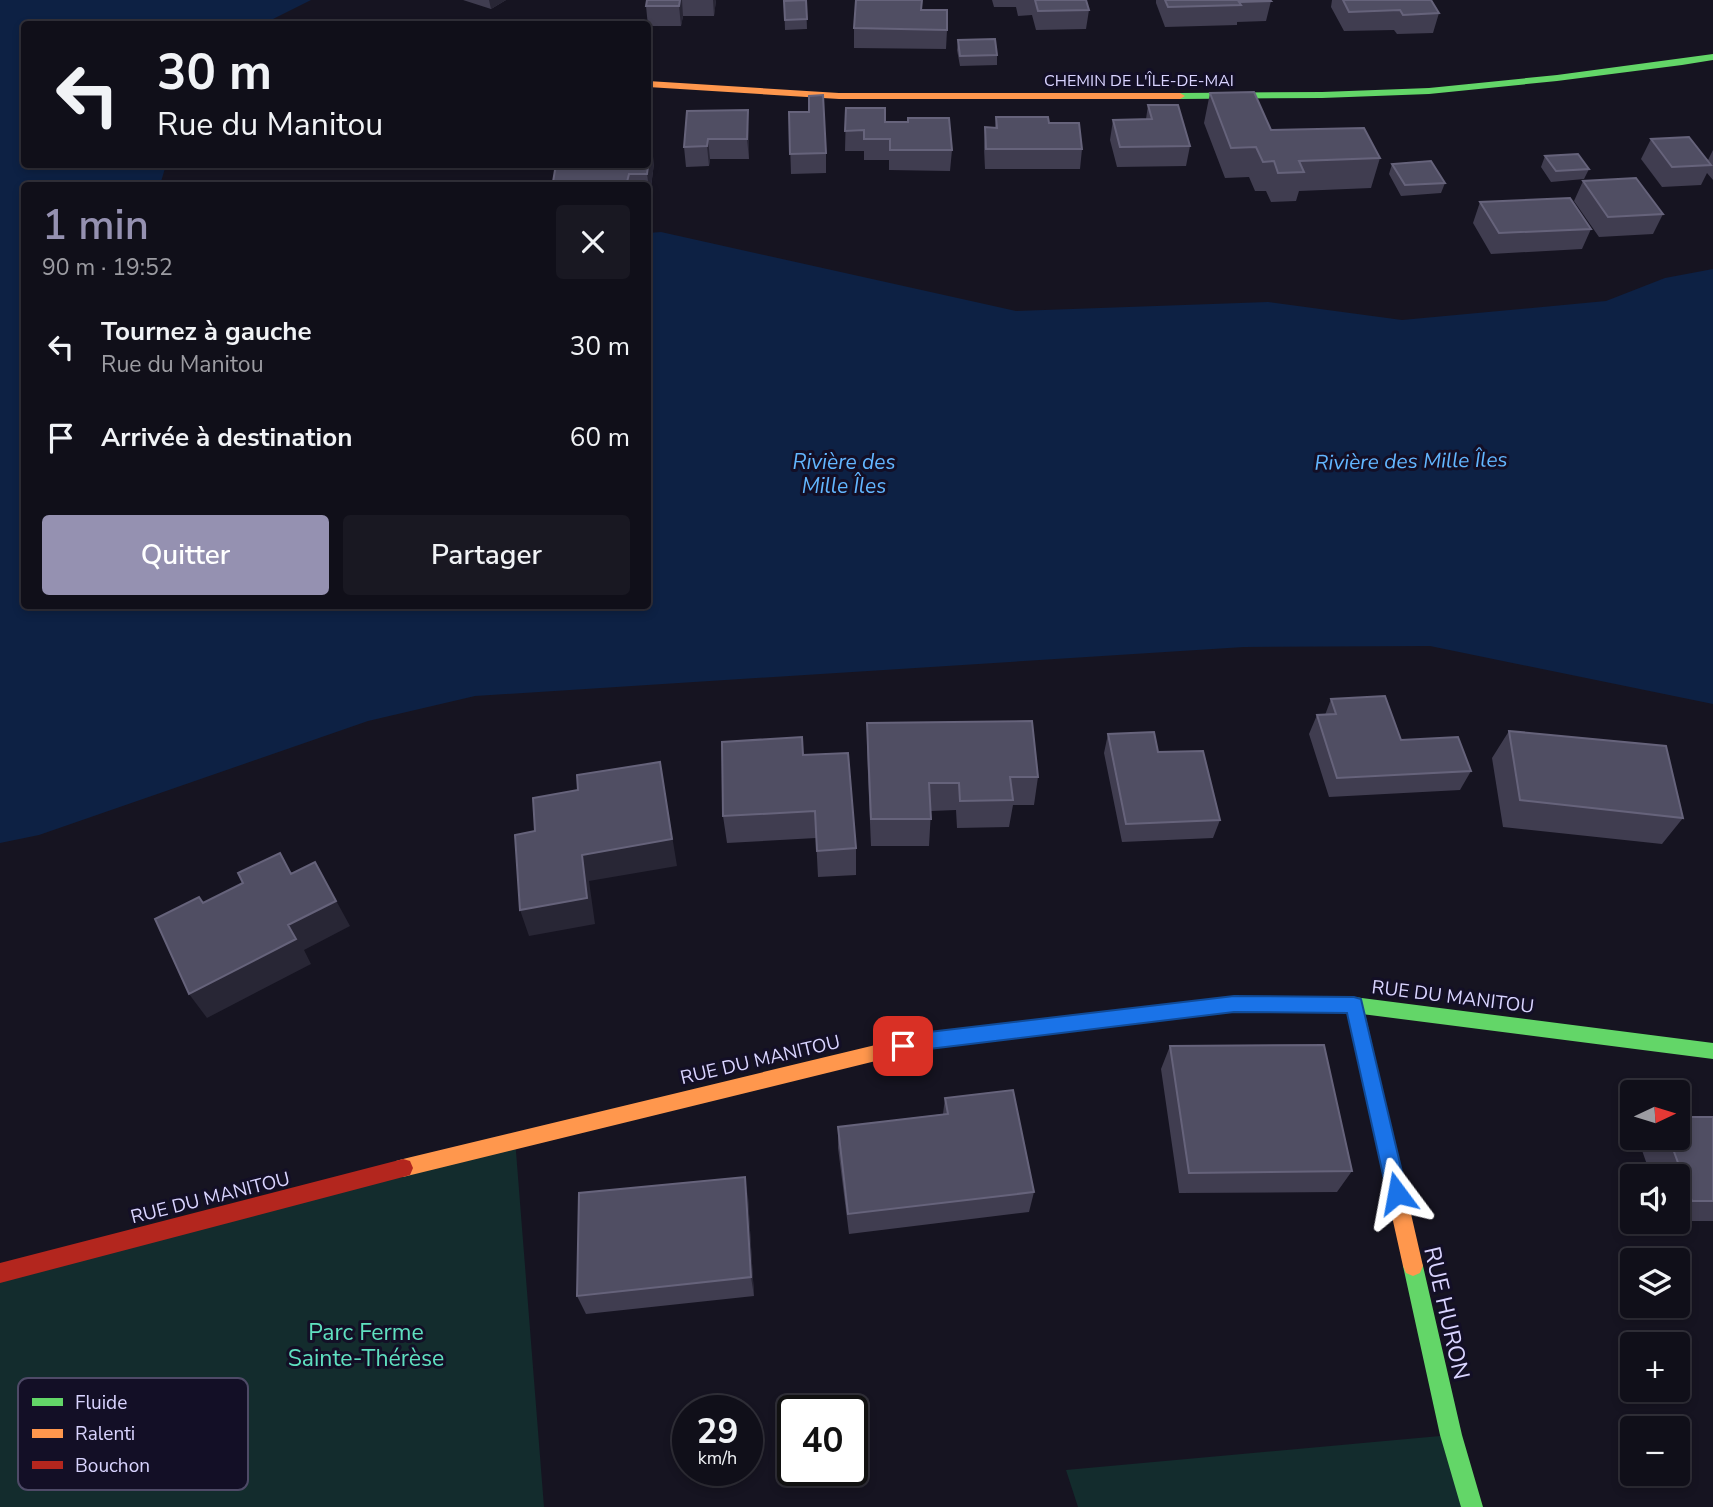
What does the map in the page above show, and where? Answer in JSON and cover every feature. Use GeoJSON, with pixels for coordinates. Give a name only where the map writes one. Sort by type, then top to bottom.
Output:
{"type":"FeatureCollection","features":[{"type":"Feature","properties":{"kind":"street","name":"CHEMIN DE L'ÎLE-DE-MAI"},"geometry":{"type":"LineString","coordinates":[[651,84],[839,96],[1262,96],[1461,88],[1622,71],[1713,57]]}},
{"type":"Feature","properties":{"kind":"street","name":"RUE DU MANITOU"},"geometry":{"type":"LineString","coordinates":[[0,1273],[515,1139],[929,1040],[1234,1004],[1354,1005],[1713,1051]]}},
{"type":"Feature","properties":{"kind":"street","name":"RUE HURON"},"geometry":{"type":"LineString","coordinates":[[1354,1005],[1448,1421],[1472,1507]]}},
{"type":"Feature","properties":{"kind":"green space","name":"Parc Ferme Sainte-Thérèse"},"geometry":{"type":"Polygon","coordinates":[[[515,1139],[544,1507],[0,1507],[0,1273],[515,1139]]]}},
{"type":"Feature","properties":{"kind":"green space"},"geometry":{"type":"Polygon","coordinates":[[[1451,1435],[1472,1507],[1078,1507],[1066,1470],[1451,1435]]]}},
{"type":"Feature","properties":{"kind":"water","name":"Rivière des Mille Îles"},"geometry":{"type":"Polygon","coordinates":[[[0,0],[311,0],[269,21],[21,21],[21,168],[165,168],[161,182],[21,182],[21,609],[651,609],[651,233],[661,232],[1016,311],[1268,302],[1402,320],[1606,301],[1665,278],[1713,269],[1713,704],[1430,646],[1244,647],[475,696],[368,721],[39,835],[0,843],[0,0]]]}},
{"type":"Feature","properties":{"kind":"building"},"geometry":{"type":"Polygon","coordinates":[[[647,0],[680,0],[679,6],[646,6],[647,0]]]}},
{"type":"Feature","properties":{"kind":"building"},"geometry":{"type":"Polygon","coordinates":[[[806,0],[807,19],[785,20],[784,1],[806,0]]]}},
{"type":"Feature","properties":{"kind":"building"},"geometry":{"type":"Polygon","coordinates":[[[856,0],[922,0],[921,10],[947,10],[947,30],[854,28],[856,0]]]}},
{"type":"Feature","properties":{"kind":"building"},"geometry":{"type":"Polygon","coordinates":[[[1035,0],[1086,0],[1089,10],[1038,11],[1035,0]]]}},
{"type":"Feature","properties":{"kind":"building"},"geometry":{"type":"Polygon","coordinates":[[[1165,0],[1271,1],[1239,2],[1241,5],[1168,7],[1165,0]]]}},
{"type":"Feature","properties":{"kind":"building"},"geometry":{"type":"Polygon","coordinates":[[[1343,0],[1431,0],[1439,13],[1403,15],[1400,10],[1349,12],[1343,0]]]}},
{"type":"Feature","properties":{"kind":"building"},"geometry":{"type":"Polygon","coordinates":[[[995,39],[997,55],[960,56],[958,40],[995,39]]]}},
{"type":"Feature","properties":{"kind":"building"},"geometry":{"type":"Polygon","coordinates":[[[1254,92],[1271,130],[1364,128],[1380,158],[1299,161],[1304,172],[1278,173],[1274,161],[1263,162],[1256,147],[1231,148],[1210,93],[1254,92]]]}},
{"type":"Feature","properties":{"kind":"building"},"geometry":{"type":"Polygon","coordinates":[[[823,95],[826,153],[790,154],[789,112],[809,112],[809,96],[823,95]]]}},
{"type":"Feature","properties":{"kind":"building"},"geometry":{"type":"Polygon","coordinates":[[[1148,105],[1178,105],[1190,146],[1120,147],[1113,120],[1152,119],[1148,105]]]}},
{"type":"Feature","properties":{"kind":"building"},"geometry":{"type":"Polygon","coordinates":[[[846,108],[885,108],[885,122],[908,122],[908,118],[949,118],[952,150],[890,150],[890,139],[864,139],[864,130],[845,131],[846,108]]]}},
{"type":"Feature","properties":{"kind":"building"},"geometry":{"type":"Polygon","coordinates":[[[748,110],[747,139],[708,139],[707,146],[684,147],[687,111],[748,110]]]}},
{"type":"Feature","properties":{"kind":"building"},"geometry":{"type":"Polygon","coordinates":[[[996,117],[1048,117],[1049,123],[1079,123],[1082,149],[986,149],[985,127],[997,128],[996,117]]]}},
{"type":"Feature","properties":{"kind":"building"},"geometry":{"type":"Polygon","coordinates":[[[1689,137],[1711,165],[1672,167],[1651,139],[1689,137]]]}},
{"type":"Feature","properties":{"kind":"building"},"geometry":{"type":"Polygon","coordinates":[[[1578,154],[1589,169],[1556,171],[1545,156],[1578,154]]]}},
{"type":"Feature","properties":{"kind":"building"},"geometry":{"type":"Polygon","coordinates":[[[1431,161],[1445,183],[1405,185],[1392,164],[1431,161]]]}},
{"type":"Feature","properties":{"kind":"building"},"geometry":{"type":"Polygon","coordinates":[[[555,168],[648,168],[647,174],[629,174],[627,182],[553,182],[555,168]]]}},
{"type":"Feature","properties":{"kind":"building"},"geometry":{"type":"Polygon","coordinates":[[[1636,178],[1663,214],[1608,217],[1583,181],[1636,178]]]}},
{"type":"Feature","properties":{"kind":"building"},"geometry":{"type":"Polygon","coordinates":[[[1570,198],[1591,229],[1499,233],[1480,202],[1570,198]]]}},
{"type":"Feature","properties":{"kind":"building"},"geometry":{"type":"Polygon","coordinates":[[[1385,696],[1401,740],[1458,737],[1471,771],[1337,778],[1317,715],[1336,714],[1331,699],[1385,696]]]}},
{"type":"Feature","properties":{"kind":"building"},"geometry":{"type":"Polygon","coordinates":[[[1032,721],[1038,777],[1010,777],[1013,800],[960,801],[959,783],[929,783],[931,819],[871,819],[867,723],[1032,721]]]}},
{"type":"Feature","properties":{"kind":"building"},"geometry":{"type":"Polygon","coordinates":[[[1509,731],[1666,746],[1683,818],[1520,800],[1509,731]]]}},
{"type":"Feature","properties":{"kind":"building"},"geometry":{"type":"Polygon","coordinates":[[[1154,732],[1158,752],[1203,751],[1220,820],[1126,824],[1108,734],[1154,732]]]}},
{"type":"Feature","properties":{"kind":"building"},"geometry":{"type":"Polygon","coordinates":[[[802,737],[803,755],[848,753],[856,848],[817,851],[815,811],[723,816],[722,742],[802,737]]]}},
{"type":"Feature","properties":{"kind":"building"},"geometry":{"type":"Polygon","coordinates":[[[660,762],[672,839],[582,855],[587,898],[520,910],[515,835],[535,831],[533,798],[578,790],[577,775],[660,762]]]}},
{"type":"Feature","properties":{"kind":"building"},"geometry":{"type":"Polygon","coordinates":[[[280,853],[291,874],[315,862],[336,901],[288,925],[296,939],[189,994],[155,919],[199,897],[203,903],[243,883],[238,873],[280,853]]]}},
{"type":"Feature","properties":{"kind":"building"},"geometry":{"type":"Polygon","coordinates":[[[1324,1045],[1352,1171],[1189,1173],[1170,1046],[1324,1045]]]}},
{"type":"Feature","properties":{"kind":"building"},"geometry":{"type":"Polygon","coordinates":[[[1013,1090],[1034,1192],[848,1214],[838,1127],[948,1114],[945,1098],[1013,1090]]]}},
{"type":"Feature","properties":{"kind":"building"},"geometry":{"type":"Polygon","coordinates":[[[1690,1117],[1713,1117],[1713,1201],[1692,1201],[1690,1164],[1678,1164],[1673,1150],[1690,1150],[1690,1117]]]}},
{"type":"Feature","properties":{"kind":"building"},"geometry":{"type":"Polygon","coordinates":[[[745,1177],[751,1277],[577,1296],[579,1193],[745,1177]]]}},
{"type":"Feature","properties":{"kind":"traffic: fast"},"geometry":{"type":"LineString","coordinates":[[1180,96],[1429,91],[1557,78],[1713,57]]}},
{"type":"Feature","properties":{"kind":"traffic: fast"},"geometry":{"type":"LineString","coordinates":[[1310,1005],[1354,1005],[1713,1051]]}},
{"type":"Feature","properties":{"kind":"traffic: fast"},"geometry":{"type":"LineString","coordinates":[[1413,1266],[1451,1435],[1472,1507]]}},
{"type":"Feature","properties":{"kind":"traffic: slow"},"geometry":{"type":"LineString","coordinates":[[651,84],[839,96],[1180,96]]}},
{"type":"Feature","properties":{"kind":"traffic: slow"},"geometry":{"type":"LineString","coordinates":[[1354,1005],[1413,1266]]}},
{"type":"Feature","properties":{"kind":"traffic: slow"},"geometry":{"type":"LineString","coordinates":[[403,1168],[892,1049]]}},
{"type":"Feature","properties":{"kind":"traffic: jam"},"geometry":{"type":"LineString","coordinates":[[892,1049],[929,1040],[1234,1004],[1310,1005]]}},
{"type":"Feature","properties":{"kind":"traffic: jam"},"geometry":{"type":"LineString","coordinates":[[0,1273],[403,1168]]}},
{"type":"Feature","properties":{"kind":"route"},"geometry":{"type":"LineString","coordinates":[[903,1046],[929,1040],[1234,1004],[1354,1005],[1397,1193]]}}]}
